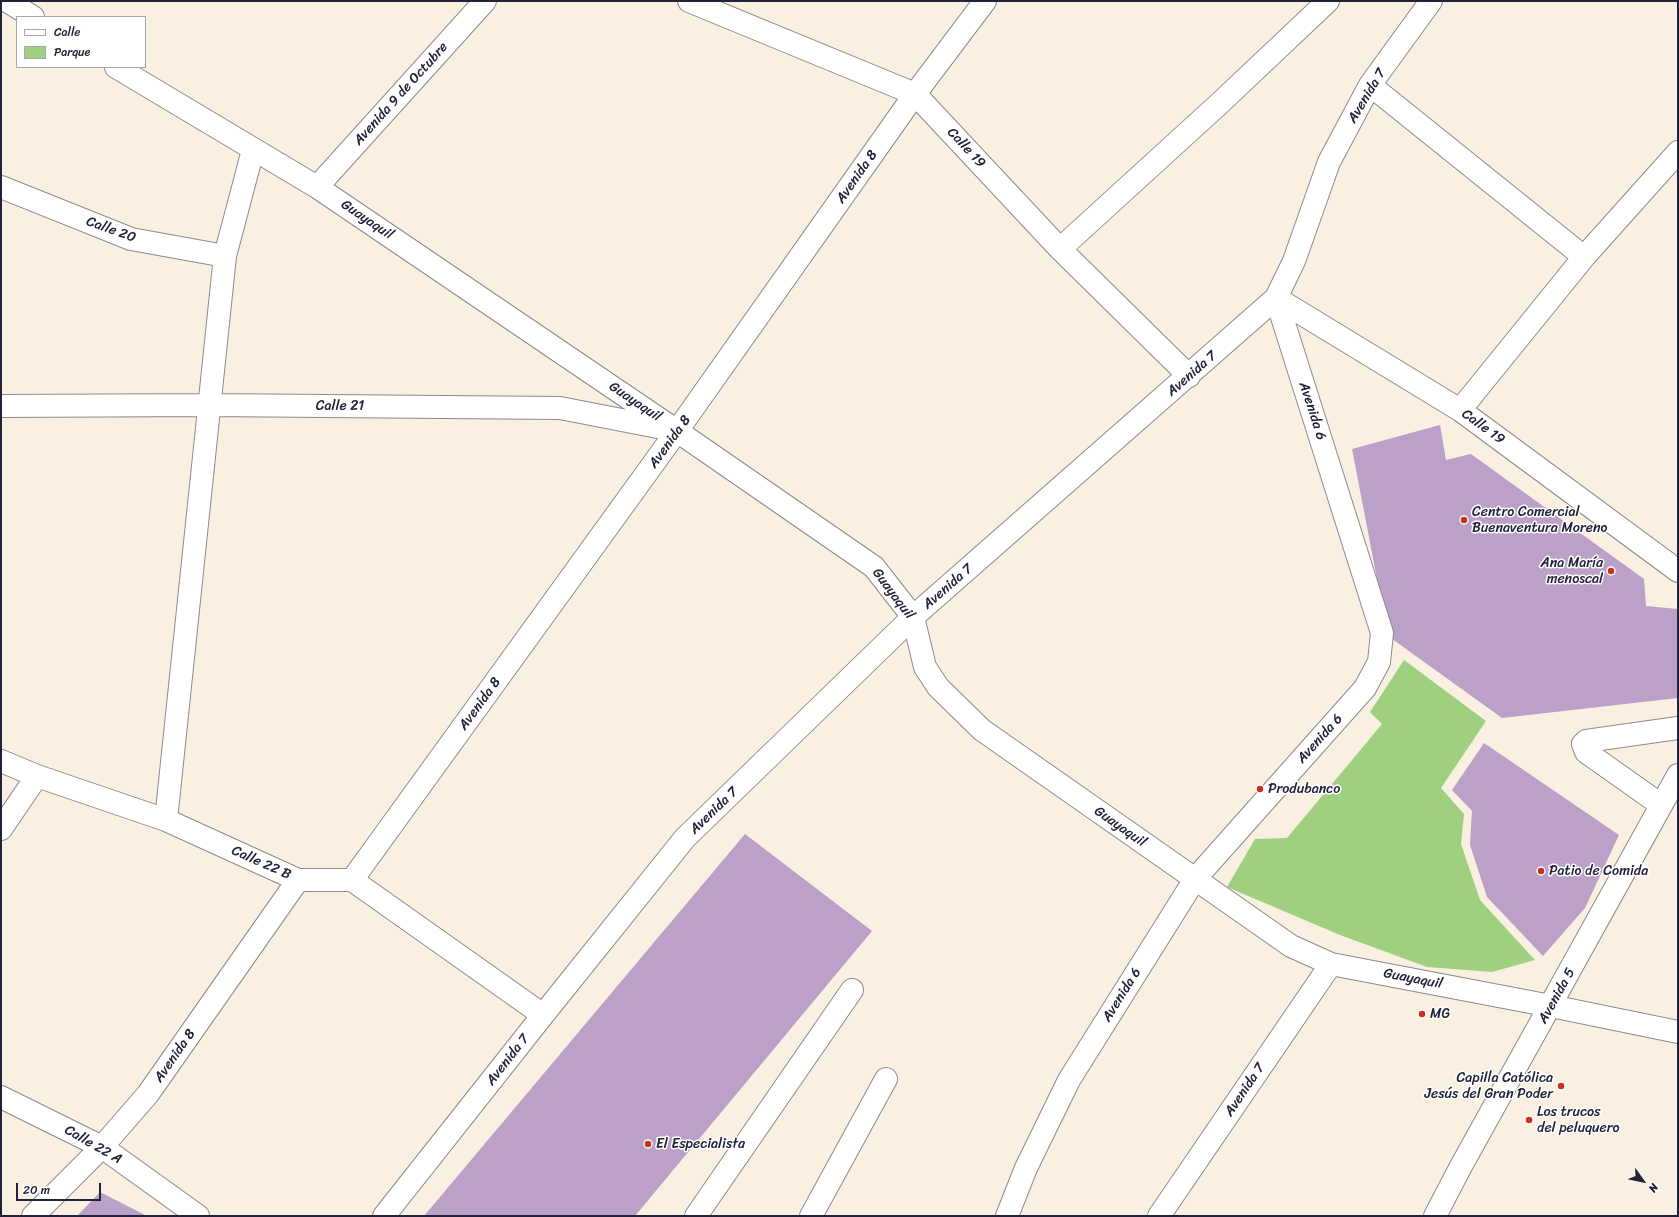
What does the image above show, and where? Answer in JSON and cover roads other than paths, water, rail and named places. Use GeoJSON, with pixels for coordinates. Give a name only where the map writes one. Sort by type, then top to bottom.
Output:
{"type":"FeatureCollection","features":[{"type":"Feature","properties":{"kind":"street"},"geometry":{"type":"LineString","coordinates":[[7,1],[31,16]]}},
{"type":"Feature","properties":{"kind":"street","name":"Avenida 9 de Octubre"},"geometry":{"type":"LineString","coordinates":[[318,187],[485,1]]}},
{"type":"Feature","properties":{"kind":"street","name":"Calle 19"},"geometry":{"type":"LineString","coordinates":[[689,1],[915,94],[1060,248],[1189,376]]}},
{"type":"Feature","properties":{"kind":"street","name":"Avenida 8"},"geometry":{"type":"LineString","coordinates":[[352,880],[678,431],[915,94],[985,1]]}},
{"type":"Feature","properties":{"kind":"street","name":"Avenida 7"},"geometry":{"type":"LineString","coordinates":[[384,1216],[685,838],[913,617],[1276,298],[1294,261],[1329,162],[1370,85],[1431,1]]}},
{"type":"Feature","properties":{"kind":"street"},"geometry":{"type":"LineString","coordinates":[[1060,248],[1220,104],[1319,4]]}},
{"type":"Feature","properties":{"kind":"street","name":"Guayaquil"},"geometry":{"type":"LineString","coordinates":[[118,68],[253,150],[318,187],[678,431],[874,567],[913,617],[925,667],[938,687],[982,730],[1291,946],[1331,964],[1678,1032]]}},
{"type":"Feature","properties":{"kind":"street"},"geometry":{"type":"LineString","coordinates":[[1370,85],[1584,257]]}},
{"type":"Feature","properties":{"kind":"street"},"geometry":{"type":"LineString","coordinates":[[166,820],[208,405],[225,256],[253,150]]}},
{"type":"Feature","properties":{"kind":"street"},"geometry":{"type":"LineString","coordinates":[[1460,410],[1584,257],[1678,152]]}},
{"type":"Feature","properties":{"kind":"street","name":"Calle 20"},"geometry":{"type":"LineString","coordinates":[[1,187],[131,239],[225,256]]}},
{"type":"Feature","properties":{"kind":"street","name":"Calle 19"},"geometry":{"type":"LineString","coordinates":[[1276,298],[1460,410],[1678,571]]}},
{"type":"Feature","properties":{"kind":"street","name":"Avenida 6"},"geometry":{"type":"LineString","coordinates":[[1007,1216],[1026,1168],[1069,1080],[1195,879],[1365,688],[1379,662],[1382,633],[1276,298]]}},
{"type":"Feature","properties":{"kind":"street","name":"Calle 21"},"geometry":{"type":"LineString","coordinates":[[1,406],[208,405],[560,408],[678,431]]}},
{"type":"Feature","properties":{"kind":"street"},"geometry":{"type":"LineString","coordinates":[[1662,805],[1586,752],[1583,744],[1586,741],[1678,728]]}},
{"type":"Feature","properties":{"kind":"street","name":"Calle 22 B"},"geometry":{"type":"LineString","coordinates":[[1,760],[37,776],[166,820],[298,880],[352,880]]}},
{"type":"Feature","properties":{"kind":"street","name":"Avenida 5"},"geometry":{"type":"LineString","coordinates":[[1435,1216],[1460,1168],[1678,775]]}},
{"type":"Feature","properties":{"kind":"street"},"geometry":{"type":"LineString","coordinates":[[1,829],[37,776]]}},
{"type":"Feature","properties":{"kind":"street","name":"Avenida 8"},"geometry":{"type":"LineString","coordinates":[[33,1216],[102,1146],[148,1094],[298,880]]}},
{"type":"Feature","properties":{"kind":"street"},"geometry":{"type":"LineString","coordinates":[[352,880],[543,1015]]}},
{"type":"Feature","properties":{"kind":"street","name":"Avenida 7"},"geometry":{"type":"LineString","coordinates":[[1159,1216],[1331,964]]}},
{"type":"Feature","properties":{"kind":"street"},"geometry":{"type":"LineString","coordinates":[[696,1216],[852,990]]}},
{"type":"Feature","properties":{"kind":"street"},"geometry":{"type":"LineString","coordinates":[[811,1216],[886,1079]]}},
{"type":"Feature","properties":{"kind":"street","name":"Calle 22 A"},"geometry":{"type":"LineString","coordinates":[[1,1097],[102,1146],[198,1216]]}},
{"type":"Feature","properties":{"kind":"place","name":"Centro Comercial Buenaventura Moreno"},"geometry":{"type":"Point","coordinates":[1464,520]}},
{"type":"Feature","properties":{"kind":"place","name":"Ana María menoscal"},"geometry":{"type":"Point","coordinates":[1611,571]}},
{"type":"Feature","properties":{"kind":"place","name":"Produbanco"},"geometry":{"type":"Point","coordinates":[1260,789]}},
{"type":"Feature","properties":{"kind":"place","name":"Patio de Comida"},"geometry":{"type":"Point","coordinates":[1541,871]}},
{"type":"Feature","properties":{"kind":"place","name":"MG"},"geometry":{"type":"Point","coordinates":[1422,1014]}},
{"type":"Feature","properties":{"kind":"place","name":"Capilla Católica Jesús del Gran Poder"},"geometry":{"type":"Point","coordinates":[1561,1086]}},
{"type":"Feature","properties":{"kind":"place","name":"Los trucos del peluquero"},"geometry":{"type":"Point","coordinates":[1529,1120]}},
{"type":"Feature","properties":{"kind":"place","name":"El Especialista"},"geometry":{"type":"Point","coordinates":[648,1144]}}]}
